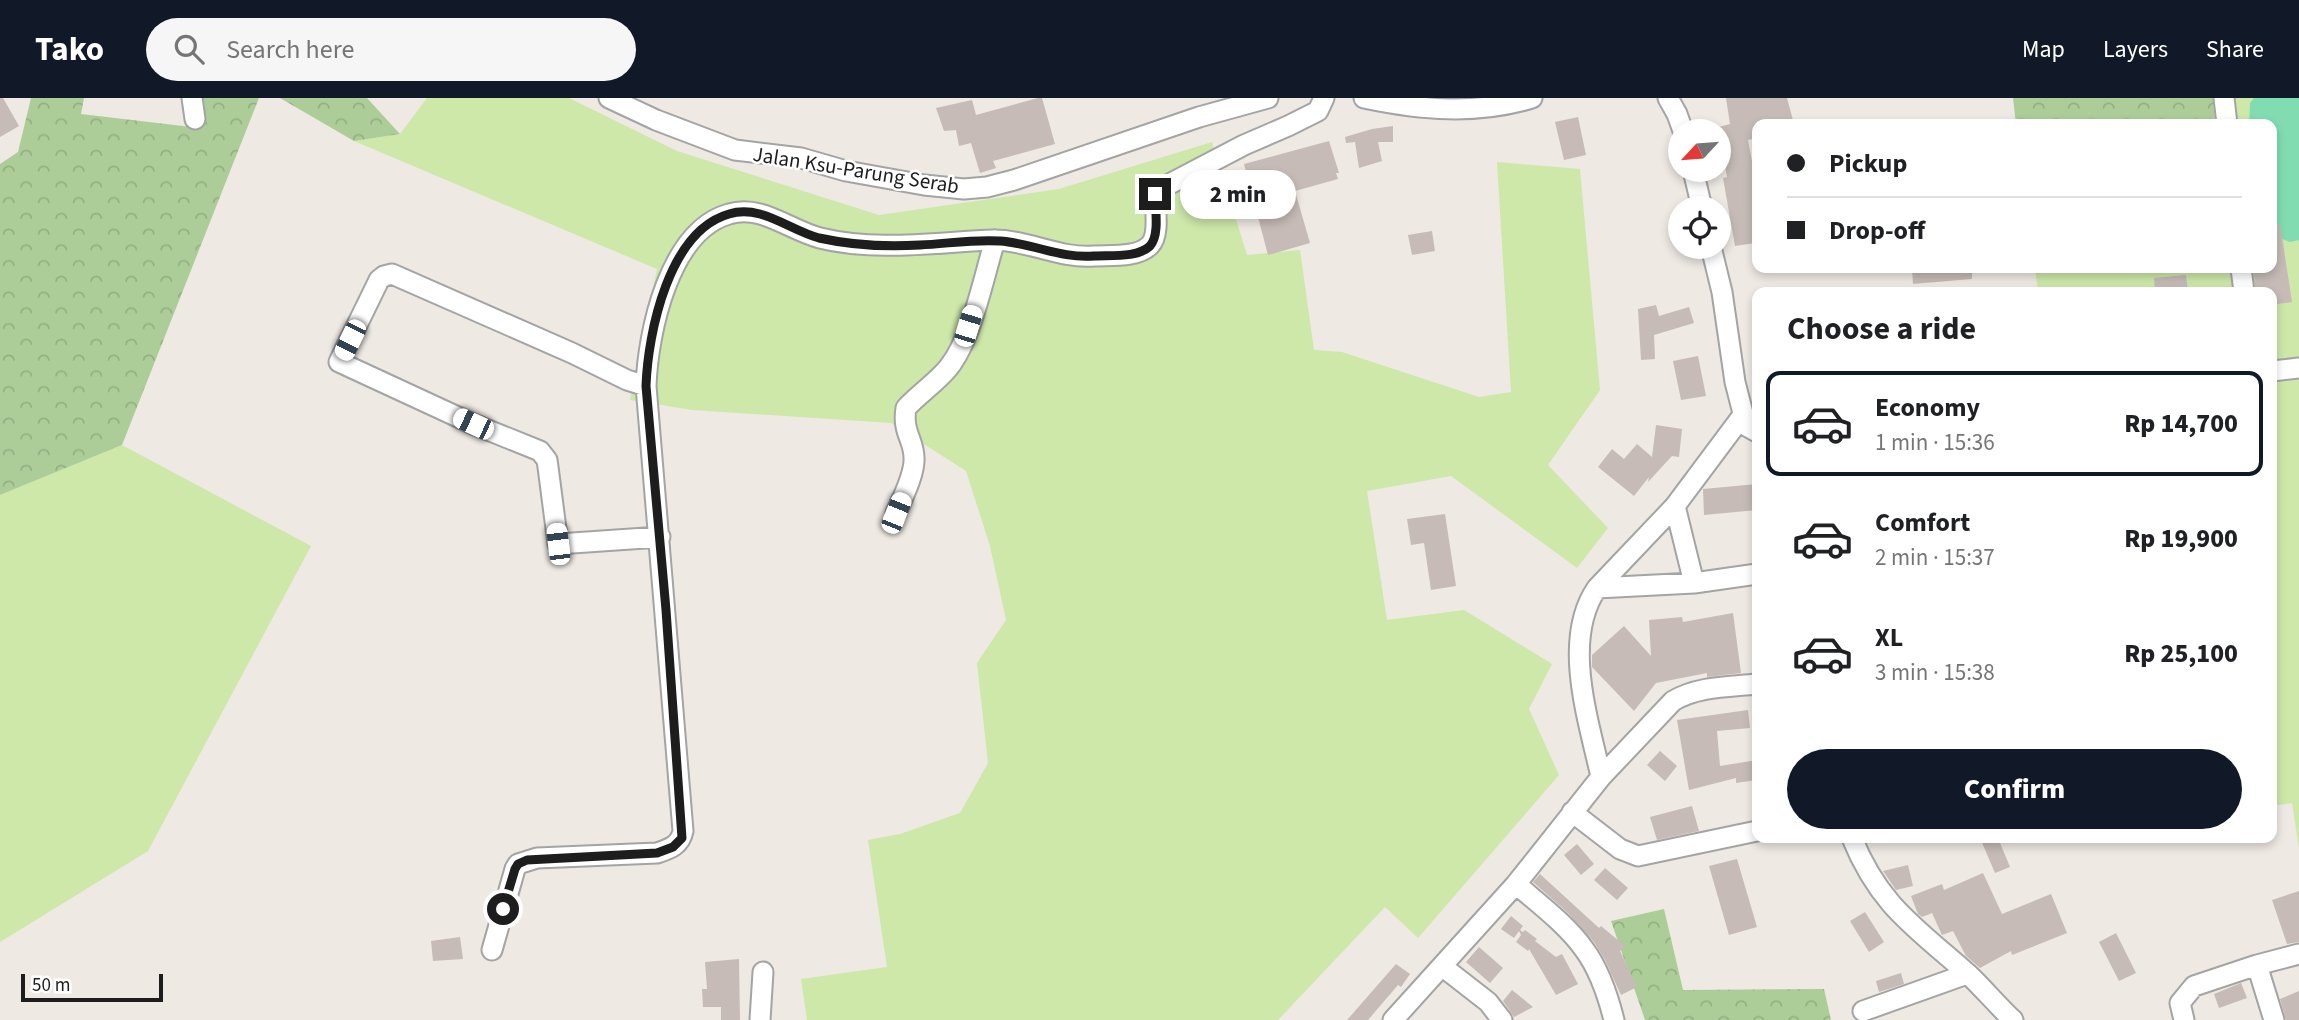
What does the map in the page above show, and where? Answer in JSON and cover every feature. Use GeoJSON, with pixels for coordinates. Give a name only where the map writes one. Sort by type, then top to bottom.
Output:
{"type":"FeatureCollection","features":[{"type":"Feature","properties":{"kind":"street"},"geometry":{"type":"LineString","coordinates":[[192,98],[195,119]]}},
{"type":"Feature","properties":{"kind":"street","name":"Jalan Ksu-Parung Serab"},"geometry":{"type":"LineString","coordinates":[[609,98],[656,120],[735,150],[801,158],[882,178],[964,189],[987,187],[1014,180],[1199,117],[1268,98]]}},
{"type":"Feature","properties":{"kind":"street"},"geometry":{"type":"LineString","coordinates":[[492,950],[518,864],[537,858],[657,853],[673,847],[682,838],[646,386],[647,357],[653,324],[676,265],[690,240],[699,231],[728,214],[753,211],[818,237],[860,243],[917,245],[995,240],[1085,257],[1139,253],[1150,246],[1155,237],[1155,194],[1158,190],[1244,145],[1318,111],[1324,98]]}},
{"type":"Feature","properties":{"kind":"street"},"geometry":{"type":"LineString","coordinates":[[1364,98],[1417,102],[1447,110],[1487,108],[1532,98]]}},
{"type":"Feature","properties":{"kind":"street"},"geometry":{"type":"LineString","coordinates":[[1668,98],[1679,119]]}},
{"type":"Feature","properties":{"kind":"street"},"geometry":{"type":"LineString","coordinates":[[2224,98],[2226,119]]}},
{"type":"Feature","properties":{"kind":"street"},"geometry":{"type":"LineString","coordinates":[[896,513],[914,458],[904,425],[906,408],[957,356],[995,240]]}},
{"type":"Feature","properties":{"kind":"street"},"geometry":{"type":"LineString","coordinates":[[1714,259],[1722,292],[1735,383],[1743,415],[1748,427],[1752,429]]}},
{"type":"Feature","properties":{"kind":"street"},"geometry":{"type":"LineString","coordinates":[[646,386],[627,380],[393,274],[384,276],[379,281],[339,362],[473,424],[540,451],[547,460],[558,544],[660,537]]}},
{"type":"Feature","properties":{"kind":"street"},"geometry":{"type":"LineString","coordinates":[[2277,370],[2299,368]]}},
{"type":"Feature","properties":{"kind":"street"},"geometry":{"type":"LineString","coordinates":[[1601,777],[1580,667],[1581,636],[1590,600],[1597,589],[1675,506],[1743,415]]}},
{"type":"Feature","properties":{"kind":"street"},"geometry":{"type":"LineString","coordinates":[[1675,506],[1694,583]]}},
{"type":"Feature","properties":{"kind":"street"},"geometry":{"type":"LineString","coordinates":[[1597,589],[1694,583],[1752,576]]}},
{"type":"Feature","properties":{"kind":"street"},"geometry":{"type":"LineString","coordinates":[[1393,1020],[1516,884],[1601,777],[1673,701],[1703,690],[1752,685]]}},
{"type":"Feature","properties":{"kind":"street"},"geometry":{"type":"LineString","coordinates":[[1573,812],[1620,849],[1638,856],[1752,832]]}},
{"type":"Feature","properties":{"kind":"street"},"geometry":{"type":"LineString","coordinates":[[1854,843],[1869,876],[1893,908],[1968,974],[2012,1020]]}},
{"type":"Feature","properties":{"kind":"street"},"geometry":{"type":"LineString","coordinates":[[1516,884],[1561,923],[1585,950],[1609,1002],[1614,1020]]}},
{"type":"Feature","properties":{"kind":"street"},"geometry":{"type":"LineString","coordinates":[[2184,1020],[2180,1003],[2194,986],[2299,954]]}},
{"type":"Feature","properties":{"kind":"street"},"geometry":{"type":"LineString","coordinates":[[2257,965],[2274,1020]]}},
{"type":"Feature","properties":{"kind":"street"},"geometry":{"type":"LineString","coordinates":[[1443,967],[1488,1002],[1502,1020]]}},
{"type":"Feature","properties":{"kind":"street"},"geometry":{"type":"LineString","coordinates":[[760,1020],[763,972]]}},
{"type":"Feature","properties":{"kind":"street"},"geometry":{"type":"LineString","coordinates":[[1863,1012],[1968,974]]}},
{"type":"Feature","properties":{"kind":"green space"},"geometry":{"type":"Polygon","coordinates":[[[31,98],[84,98],[81,114],[200,128],[198,98],[259,98],[122,445],[0,495],[0,164],[18,152],[31,98]]]}},
{"type":"Feature","properties":{"kind":"green space"},"geometry":{"type":"Polygon","coordinates":[[[280,98],[367,98],[400,134],[354,141],[280,98]]]}},
{"type":"Feature","properties":{"kind":"green space"},"geometry":{"type":"Polygon","coordinates":[[[427,98],[569,98],[677,151],[879,215],[1059,189],[1212,142],[1247,255],[1300,250],[1314,350],[1342,352],[1479,397],[1511,392],[1497,162],[1580,169],[1600,390],[1548,465],[1608,528],[1577,568],[1451,476],[1367,491],[1387,620],[1464,610],[1552,664],[1529,709],[1559,775],[1418,938],[1385,907],[1278,1020],[807,1020],[801,979],[887,967],[868,840],[900,834],[960,813],[988,763],[977,663],[1006,620],[990,546],[966,471],[891,423],[692,410],[630,400],[657,269],[354,141],[400,134],[427,98]]]}},
{"type":"Feature","properties":{"kind":"green space"},"geometry":{"type":"Polygon","coordinates":[[[2013,98],[2213,98],[2215,119],[2015,119],[2013,98]]]}},
{"type":"Feature","properties":{"kind":"green space"},"geometry":{"type":"Polygon","coordinates":[[[2213,98],[2299,98],[2299,848],[2292,803],[2277,805],[2277,287],[2037,287],[2036,273],[2277,273],[2277,119],[2215,119],[2213,98]]]}},
{"type":"Feature","properties":{"kind":"green space"},"geometry":{"type":"Polygon","coordinates":[[[2254,98],[2299,98],[2299,240],[2290,242],[2277,237],[2277,119],[2249,119],[2250,103],[2254,98]]]}},
{"type":"Feature","properties":{"kind":"green space"},"geometry":{"type":"Polygon","coordinates":[[[122,445],[311,546],[148,851],[0,942],[0,495],[122,445]]]}},
{"type":"Feature","properties":{"kind":"green space"},"geometry":{"type":"Polygon","coordinates":[[[1664,909],[1683,990],[1824,989],[1831,1020],[1645,1020],[1611,921],[1664,909]]]}},
{"type":"Feature","properties":{"kind":"building"},"geometry":{"type":"Polygon","coordinates":[[[0,98],[3,98],[19,126],[0,137],[0,98]]]}},
{"type":"Feature","properties":{"kind":"building"},"geometry":{"type":"Polygon","coordinates":[[[1042,98],[1055,144],[993,161],[996,168],[980,173],[971,143],[959,146],[956,130],[944,131],[936,108],[972,100],[976,115],[1042,98]]]}},
{"type":"Feature","properties":{"kind":"building"},"geometry":{"type":"Polygon","coordinates":[[[1726,98],[1787,98],[1793,119],[1752,119],[1752,139],[1748,140],[1752,161],[1752,243],[1735,246],[1731,223],[1731,196],[1726,196],[1724,182],[1731,182],[1731,119],[1726,98]]]}},
{"type":"Feature","properties":{"kind":"building"},"geometry":{"type":"Polygon","coordinates":[[[1578,117],[1586,155],[1564,160],[1555,122],[1578,117]]]}},
{"type":"Feature","properties":{"kind":"building"},"geometry":{"type":"Polygon","coordinates":[[[1393,126],[1393,142],[1378,142],[1382,161],[1359,168],[1355,142],[1346,143],[1345,137],[1393,126]]]}},
{"type":"Feature","properties":{"kind":"building"},"geometry":{"type":"Polygon","coordinates":[[[1329,141],[1339,173],[1336,173],[1338,179],[1295,191],[1310,243],[1268,255],[1244,164],[1329,141]]]}},
{"type":"Feature","properties":{"kind":"building"},"geometry":{"type":"Polygon","coordinates":[[[2277,224],[2280,224],[2292,302],[2277,304],[2277,287],[2255,287],[2254,273],[2277,273],[2277,224]]]}},
{"type":"Feature","properties":{"kind":"building"},"geometry":{"type":"Polygon","coordinates":[[[1432,231],[1435,251],[1412,255],[1408,235],[1432,231]]]}},
{"type":"Feature","properties":{"kind":"building"},"geometry":{"type":"Polygon","coordinates":[[[1912,273],[1972,273],[1972,279],[1913,284],[1912,273]]]}},
{"type":"Feature","properties":{"kind":"building"},"geometry":{"type":"Polygon","coordinates":[[[2186,275],[2187,287],[2155,287],[2154,278],[2186,275]]]}},
{"type":"Feature","properties":{"kind":"building"},"geometry":{"type":"Polygon","coordinates":[[[1656,305],[1659,316],[1689,307],[1694,323],[1654,335],[1655,359],[1641,360],[1638,309],[1656,305]]]}},
{"type":"Feature","properties":{"kind":"building"},"geometry":{"type":"Polygon","coordinates":[[[1698,356],[1706,396],[1681,400],[1673,361],[1698,356]]]}},
{"type":"Feature","properties":{"kind":"building"},"geometry":{"type":"Polygon","coordinates":[[[1656,425],[1682,429],[1679,457],[1672,456],[1648,482],[1649,477],[1634,496],[1598,467],[1612,449],[1624,459],[1637,444],[1652,457],[1656,425]]]}},
{"type":"Feature","properties":{"kind":"building"},"geometry":{"type":"Polygon","coordinates":[[[1752,484],[1752,510],[1704,515],[1703,489],[1752,484]]]}},
{"type":"Feature","properties":{"kind":"building"},"geometry":{"type":"Polygon","coordinates":[[[1445,514],[1456,586],[1431,590],[1424,543],[1411,545],[1407,519],[1445,514]]]}},
{"type":"Feature","properties":{"kind":"building"},"geometry":{"type":"Polygon","coordinates":[[[1733,613],[1741,673],[1707,677],[1707,673],[1656,683],[1634,711],[1592,667],[1592,655],[1624,626],[1651,656],[1649,620],[1682,617],[1683,622],[1733,613]]]}},
{"type":"Feature","properties":{"kind":"building"},"geometry":{"type":"Polygon","coordinates":[[[1748,710],[1750,728],[1717,731],[1720,766],[1752,761],[1752,781],[1736,783],[1736,778],[1689,790],[1677,720],[1748,710]]]}},
{"type":"Feature","properties":{"kind":"building"},"geometry":{"type":"Polygon","coordinates":[[[1660,751],[1677,766],[1665,781],[1647,765],[1660,751]]]}},
{"type":"Feature","properties":{"kind":"building"},"geometry":{"type":"Polygon","coordinates":[[[1692,806],[1699,831],[1657,840],[1650,817],[1692,806]]]}},
{"type":"Feature","properties":{"kind":"building"},"geometry":{"type":"Polygon","coordinates":[[[1982,843],[2000,843],[2010,867],[1995,873],[1982,843]]]}},
{"type":"Feature","properties":{"kind":"building"},"geometry":{"type":"Polygon","coordinates":[[[1577,844],[1594,864],[1581,875],[1564,855],[1577,844]]]}},
{"type":"Feature","properties":{"kind":"building"},"geometry":{"type":"Polygon","coordinates":[[[1737,859],[1757,927],[1729,935],[1709,866],[1737,859]]]}},
{"type":"Feature","properties":{"kind":"building"},"geometry":{"type":"Polygon","coordinates":[[[1908,865],[1913,886],[1896,890],[1883,871],[1908,865]]]}},
{"type":"Feature","properties":{"kind":"building"},"geometry":{"type":"Polygon","coordinates":[[[1605,868],[1628,888],[1617,900],[1594,880],[1605,868]]]}},
{"type":"Feature","properties":{"kind":"building"},"geometry":{"type":"Polygon","coordinates":[[[1983,873],[2002,914],[2051,894],[2067,933],[2012,955],[2011,951],[1980,968],[1966,956],[1953,931],[1942,935],[1932,913],[1922,917],[1918,914],[1911,896],[1942,884],[1944,890],[1983,873]]]}},
{"type":"Feature","properties":{"kind":"building"},"geometry":{"type":"Polygon","coordinates":[[[1540,874],[1599,928],[1601,926],[1625,946],[1620,951],[1637,987],[1621,995],[1594,942],[1569,914],[1533,882],[1540,874]]]}},
{"type":"Feature","properties":{"kind":"building"},"geometry":{"type":"Polygon","coordinates":[[[2299,891],[2299,942],[2287,944],[2272,900],[2299,891]]]}},
{"type":"Feature","properties":{"kind":"building"},"geometry":{"type":"Polygon","coordinates":[[[1865,912],[1884,942],[1869,952],[1850,921],[1865,912]]]}},
{"type":"Feature","properties":{"kind":"building"},"geometry":{"type":"Polygon","coordinates":[[[1511,916],[1523,926],[1520,930],[1525,930],[1537,939],[1535,941],[1556,957],[1562,954],[1578,984],[1556,995],[1529,949],[1528,951],[1516,942],[1521,935],[1519,931],[1514,938],[1501,929],[1511,916]]]}},
{"type":"Feature","properties":{"kind":"building"},"geometry":{"type":"Polygon","coordinates":[[[2116,933],[2136,973],[2119,981],[2099,942],[2116,933]]]}},
{"type":"Feature","properties":{"kind":"building"},"geometry":{"type":"Polygon","coordinates":[[[460,937],[463,959],[433,961],[431,941],[460,937]]]}},
{"type":"Feature","properties":{"kind":"building"},"geometry":{"type":"Polygon","coordinates":[[[1479,947],[1503,968],[1490,983],[1466,962],[1479,947]]]}},
{"type":"Feature","properties":{"kind":"building"},"geometry":{"type":"Polygon","coordinates":[[[739,959],[740,1020],[721,1020],[721,1007],[703,1007],[702,989],[707,989],[705,962],[739,959]]]}},
{"type":"Feature","properties":{"kind":"building"},"geometry":{"type":"Polygon","coordinates":[[[1396,964],[1410,974],[1401,987],[1398,985],[1368,1020],[1347,1020],[1396,964]]]}},
{"type":"Feature","properties":{"kind":"building"},"geometry":{"type":"Polygon","coordinates":[[[1901,973],[1904,984],[1879,992],[1876,981],[1901,973]]]}},
{"type":"Feature","properties":{"kind":"building"},"geometry":{"type":"Polygon","coordinates":[[[2241,983],[2247,998],[2219,1008],[2214,994],[2241,983]]]}},
{"type":"Feature","properties":{"kind":"building"},"geometry":{"type":"Polygon","coordinates":[[[1512,990],[1533,1007],[1514,1017],[1503,1001],[1512,990]]]}},
{"type":"Feature","properties":{"kind":"building"},"geometry":{"type":"Polygon","coordinates":[[[2299,991],[2299,1020],[2286,1020],[2280,999],[2299,991]]]}},
{"type":"Feature","properties":{"kind":"route"},"geometry":{"type":"LineString","coordinates":[[503,909],[515,869],[518,864],[527,860],[657,853],[673,847],[682,838],[666,610],[646,386],[647,357],[653,324],[676,265],[690,240],[718,218],[741,211],[753,211],[804,233],[860,243],[917,245],[995,240],[1085,257],[1139,253],[1150,246],[1155,237],[1155,194]]}}]}
